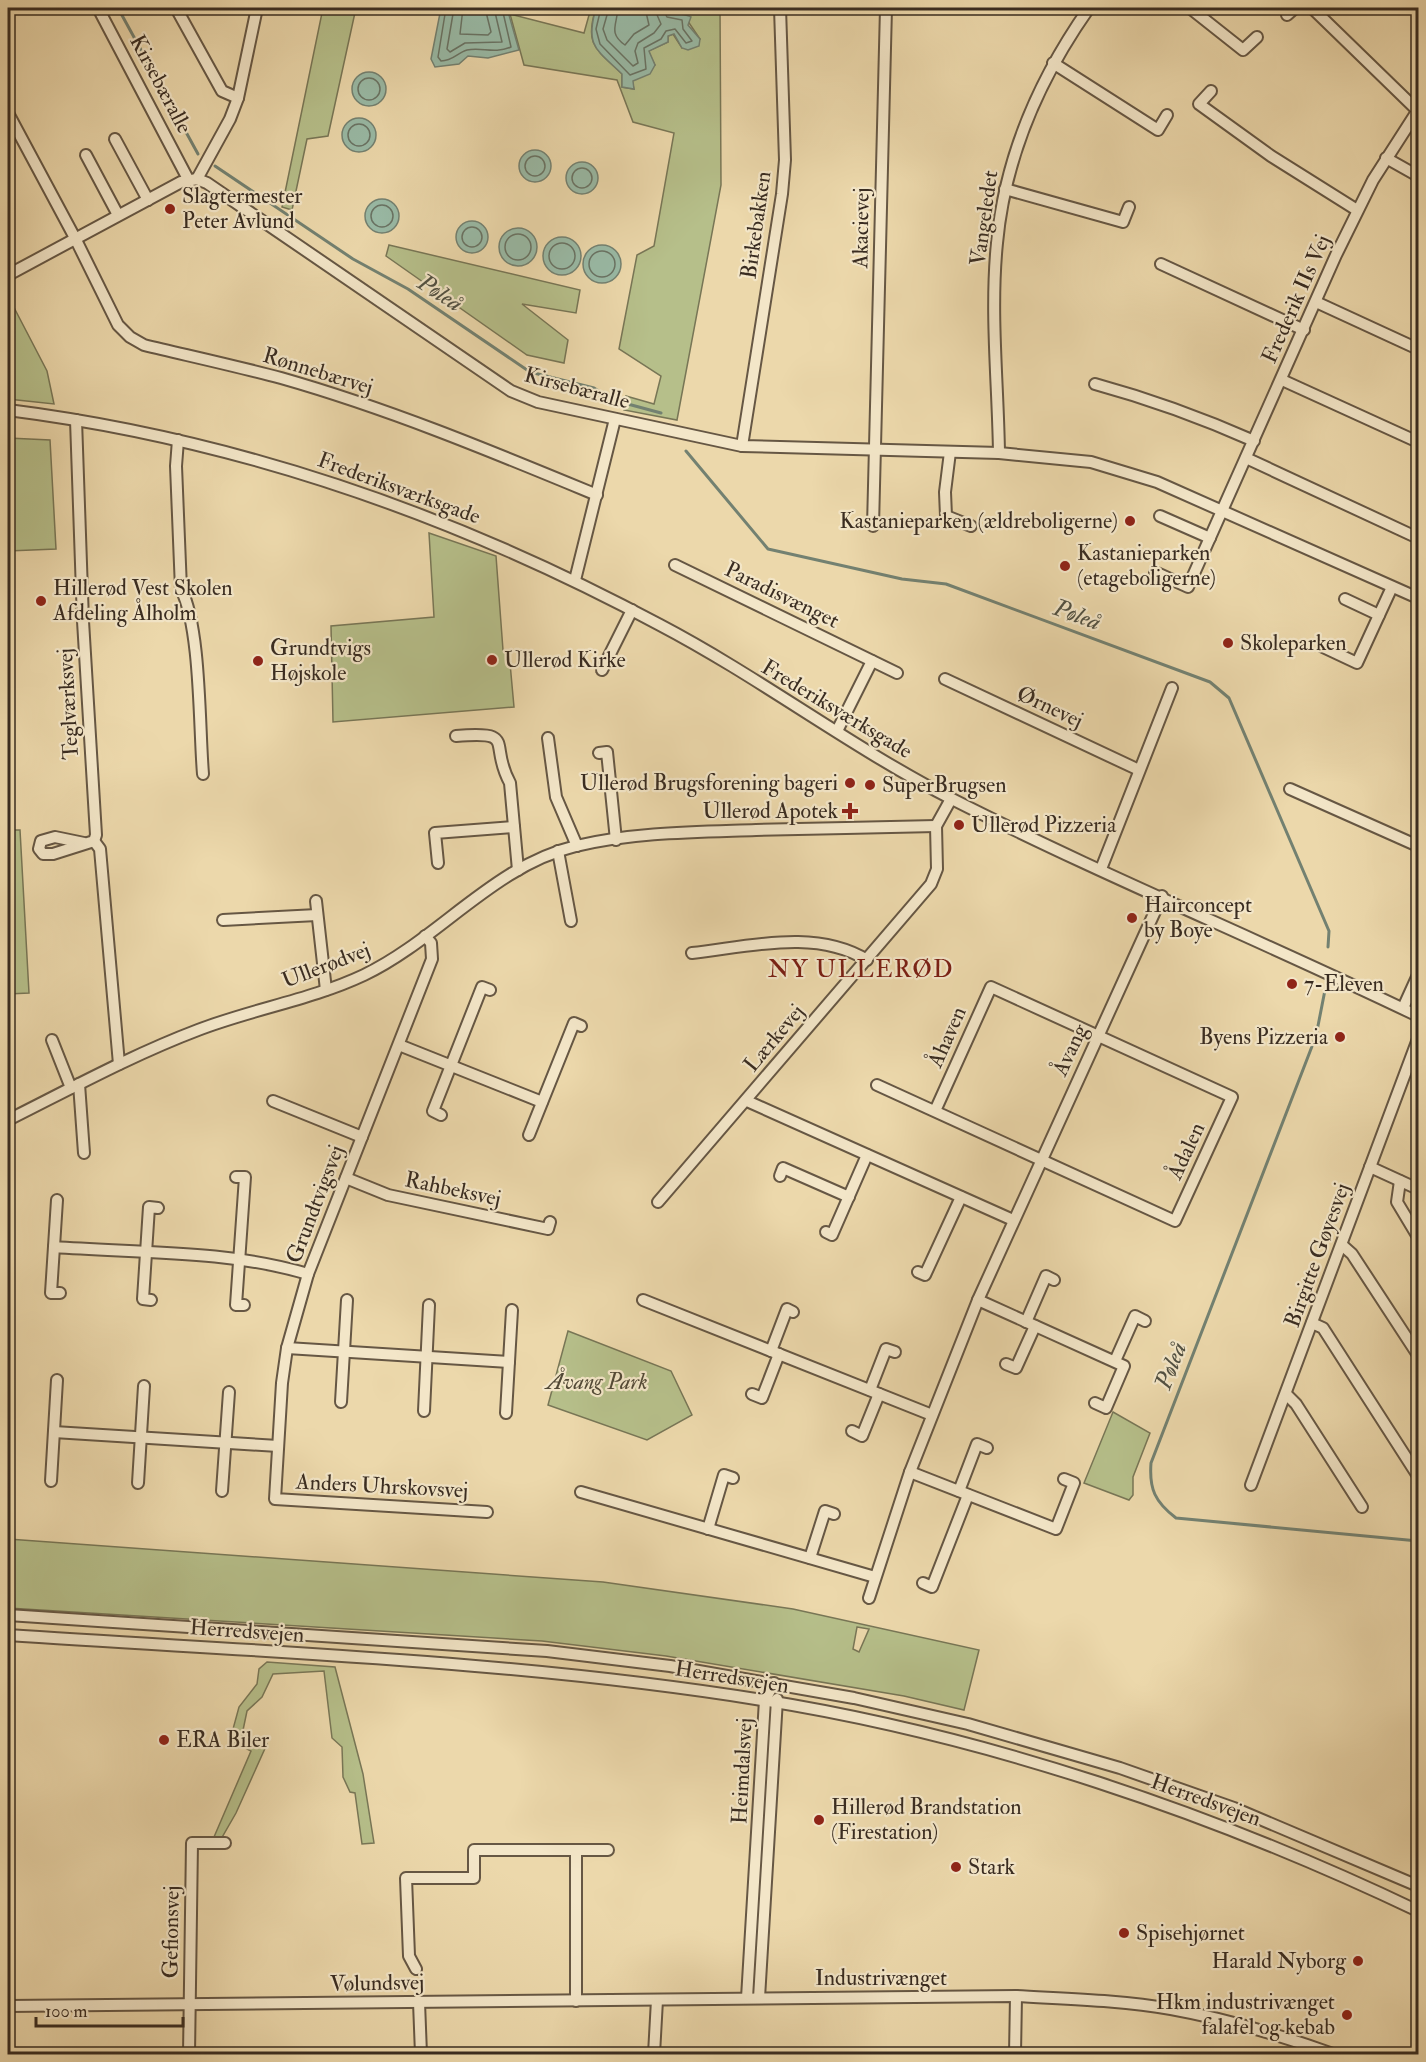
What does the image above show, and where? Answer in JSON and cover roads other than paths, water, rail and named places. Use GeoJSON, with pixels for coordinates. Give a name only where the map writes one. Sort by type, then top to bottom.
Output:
{"type":"FeatureCollection","features":[{"type":"Feature","properties":{"kind":"street","name":"Kirsebæralle"},"geometry":{"type":"LineString","coordinates":[[98,8],[192,179],[207,183],[511,391],[538,402],[742,446],[999,453],[1091,462],[1157,482],[1419,598]]}},
{"type":"Feature","properties":{"kind":"street"},"geometry":{"type":"LineString","coordinates":[[176,8],[222,90],[238,98]]}},
{"type":"Feature","properties":{"kind":"street"},"geometry":{"type":"LineString","coordinates":[[8,275],[118,215],[192,179],[230,119],[238,98],[257,8]]}},
{"type":"Feature","properties":{"kind":"street","name":"Birkebakken"},"geometry":{"type":"LineString","coordinates":[[742,446],[783,194],[785,160],[780,8]]}},
{"type":"Feature","properties":{"kind":"street","name":"Akacievej"},"geometry":{"type":"LineString","coordinates":[[875,450],[886,8]]}},
{"type":"Feature","properties":{"kind":"street","name":"Vangeledet"},"geometry":{"type":"LineString","coordinates":[[999,453],[994,285],[997,243],[1005,189],[1024,125],[1053,63],[1089,8]]}},
{"type":"Feature","properties":{"kind":"street"},"geometry":{"type":"LineString","coordinates":[[1190,8],[1243,50],[1257,37]]}},
{"type":"Feature","properties":{"kind":"street"},"geometry":{"type":"LineString","coordinates":[[1312,8],[1418,111]]}},
{"type":"Feature","properties":{"kind":"street"},"geometry":{"type":"LineString","coordinates":[[1053,63],[1158,130],[1167,115]]}},
{"type":"Feature","properties":{"kind":"street"},"geometry":{"type":"LineString","coordinates":[[1211,91],[1199,104],[1270,156],[1358,210]]}},
{"type":"Feature","properties":{"kind":"street","name":"Frederik IIs Vej"},"geometry":{"type":"LineString","coordinates":[[1155,572],[1188,587],[1358,210],[1386,158],[1418,111]]}},
{"type":"Feature","properties":{"kind":"street"},"geometry":{"type":"LineString","coordinates":[[8,113],[75,238]]}},
{"type":"Feature","properties":{"kind":"street"},"geometry":{"type":"LineString","coordinates":[[115,139],[148,200]]}},
{"type":"Feature","properties":{"kind":"street"},"geometry":{"type":"LineString","coordinates":[[86,155],[118,215]]}},
{"type":"Feature","properties":{"kind":"street"},"geometry":{"type":"LineString","coordinates":[[1386,158],[1419,176]]}},
{"type":"Feature","properties":{"kind":"street"},"geometry":{"type":"LineString","coordinates":[[1005,189],[1123,222],[1130,207]]}},
{"type":"Feature","properties":{"kind":"street","name":"Rønnebærvej"},"geometry":{"type":"LineString","coordinates":[[75,238],[118,325],[130,337],[144,345],[281,378],[363,404],[471,442],[597,495]]}},
{"type":"Feature","properties":{"kind":"street"},"geometry":{"type":"LineString","coordinates":[[1161,264],[1304,330]]}},
{"type":"Feature","properties":{"kind":"street"},"geometry":{"type":"LineString","coordinates":[[1316,302],[1419,349]]}},
{"type":"Feature","properties":{"kind":"street"},"geometry":{"type":"LineString","coordinates":[[1282,380],[1419,442]]}},
{"type":"Feature","properties":{"kind":"street"},"geometry":{"type":"LineString","coordinates":[[1095,384],[1202,418],[1254,441]]}},
{"type":"Feature","properties":{"kind":"street","name":"Frederiksværksgade"},"geometry":{"type":"LineString","coordinates":[[8,410],[76,420],[178,440],[265,462],[345,488],[479,537],[575,580],[664,627],[951,799],[1419,1016]]}},
{"type":"Feature","properties":{"kind":"street"},"geometry":{"type":"LineString","coordinates":[[575,580],[615,419]]}},
{"type":"Feature","properties":{"kind":"street","name":"Teglværksvej"},"geometry":{"type":"LineString","coordinates":[[76,420],[83,632],[96,835],[89,842],[100,849],[119,1064]]}},
{"type":"Feature","properties":{"kind":"street"},"geometry":{"type":"LineString","coordinates":[[178,440],[176,466],[181,590],[189,605],[193,638],[203,774]]}},
{"type":"Feature","properties":{"kind":"street"},"geometry":{"type":"LineString","coordinates":[[873,526],[875,450]]}},
{"type":"Feature","properties":{"kind":"street"},"geometry":{"type":"LineString","coordinates":[[950,452],[945,492],[946,516],[971,526]]}},
{"type":"Feature","properties":{"kind":"street"},"geometry":{"type":"LineString","coordinates":[[1246,458],[1419,538]]}},
{"type":"Feature","properties":{"kind":"street"},"geometry":{"type":"LineString","coordinates":[[1160,516],[1210,538]]}},
{"type":"Feature","properties":{"kind":"street","name":"Paradisvænget"},"geometry":{"type":"LineString","coordinates":[[675,566],[897,672]]}},
{"type":"Feature","properties":{"kind":"street"},"geometry":{"type":"LineString","coordinates":[[1323,647],[1357,663],[1392,587]]}},
{"type":"Feature","properties":{"kind":"street"},"geometry":{"type":"LineString","coordinates":[[1345,600],[1379,615]]}},
{"type":"Feature","properties":{"kind":"street"},"geometry":{"type":"LineString","coordinates":[[602,670],[632,610]]}},
{"type":"Feature","properties":{"kind":"street"},"geometry":{"type":"LineString","coordinates":[[837,731],[872,660]]}},
{"type":"Feature","properties":{"kind":"street","name":"Ørnevej"},"geometry":{"type":"LineString","coordinates":[[945,680],[1139,770]]}},
{"type":"Feature","properties":{"kind":"street"},"geometry":{"type":"LineString","coordinates":[[1101,869],[1172,688]]}},
{"type":"Feature","properties":{"kind":"street"},"geometry":{"type":"LineString","coordinates":[[456,736],[489,734],[496,736],[500,743],[503,771],[510,783],[518,870]]}},
{"type":"Feature","properties":{"kind":"street"},"geometry":{"type":"LineString","coordinates":[[548,738],[556,797],[577,846]]}},
{"type":"Feature","properties":{"kind":"street"},"geometry":{"type":"LineString","coordinates":[[599,753],[607,752],[616,840]]}},
{"type":"Feature","properties":{"kind":"street"},"geometry":{"type":"LineString","coordinates":[[1290,789],[1419,846]]}},
{"type":"Feature","properties":{"kind":"street"},"geometry":{"type":"LineString","coordinates":[[936,826],[951,799]]}},
{"type":"Feature","properties":{"kind":"street","name":"Ullerødvej"},"geometry":{"type":"LineString","coordinates":[[8,1120],[119,1064],[198,1030],[326,990],[363,975],[425,936],[495,883],[558,851],[616,840],[692,832],[936,826]]}},
{"type":"Feature","properties":{"kind":"street","name":"Lærkevej"},"geometry":{"type":"LineString","coordinates":[[658,1202],[931,884],[937,869],[936,826]]}},
{"type":"Feature","properties":{"kind":"street"},"geometry":{"type":"LineString","coordinates":[[438,863],[435,833],[514,827]]}},
{"type":"Feature","properties":{"kind":"street"},"geometry":{"type":"LineString","coordinates":[[558,851],[571,921]]}},
{"type":"Feature","properties":{"kind":"street","name":"Åvang"},"geometry":{"type":"LineString","coordinates":[[869,1598],[910,1472],[978,1300],[1162,896]]}},
{"type":"Feature","properties":{"kind":"street"},"geometry":{"type":"LineString","coordinates":[[316,901],[326,990]]}},
{"type":"Feature","properties":{"kind":"street"},"geometry":{"type":"LineString","coordinates":[[222,920],[317,915]]}},
{"type":"Feature","properties":{"kind":"street","name":"Grundtvigsvej"},"geometry":{"type":"LineString","coordinates":[[275,1499],[287,1348],[309,1274],[432,959],[430,943],[425,936]]}},
{"type":"Feature","properties":{"kind":"street"},"geometry":{"type":"LineString","coordinates":[[692,953],[798,940],[847,950],[867,960]]}},
{"type":"Feature","properties":{"kind":"street"},"geometry":{"type":"LineString","coordinates":[[1403,1008],[1419,975]]}},
{"type":"Feature","properties":{"kind":"street"},"geometry":{"type":"LineString","coordinates":[[441,1115],[433,1112],[451,1066],[482,987],[490,990]]}},
{"type":"Feature","properties":{"kind":"street","name":"Åhaven"},"geometry":{"type":"LineString","coordinates":[[935,1111],[991,987],[1098,1036]]}},
{"type":"Feature","properties":{"kind":"street"},"geometry":{"type":"LineString","coordinates":[[529,1135],[574,1023],[581,1026]]}},
{"type":"Feature","properties":{"kind":"street","name":"Ådalen"},"geometry":{"type":"LineString","coordinates":[[1041,1160],[1175,1221],[1232,1097],[1098,1036]]}},
{"type":"Feature","properties":{"kind":"street","name":"Birgitte Gøyesvej"},"geometry":{"type":"LineString","coordinates":[[1251,1485],[1287,1395],[1419,1039]]}},
{"type":"Feature","properties":{"kind":"street"},"geometry":{"type":"LineString","coordinates":[[52,1040],[75,1086],[84,1153]]}},
{"type":"Feature","properties":{"kind":"street"},"geometry":{"type":"LineString","coordinates":[[399,1045],[542,1102]]}},
{"type":"Feature","properties":{"kind":"street"},"geometry":{"type":"LineString","coordinates":[[877,1085],[1041,1160]]}},
{"type":"Feature","properties":{"kind":"street"},"geometry":{"type":"LineString","coordinates":[[273,1101],[362,1137]]}},
{"type":"Feature","properties":{"kind":"street"},"geometry":{"type":"LineString","coordinates":[[747,1101],[1013,1220]]}},
{"type":"Feature","properties":{"kind":"street"},"geometry":{"type":"LineString","coordinates":[[826,1232],[832,1235],[867,1155]]}},
{"type":"Feature","properties":{"kind":"street"},"geometry":{"type":"LineString","coordinates":[[1370,1167],[1419,1189]]}},
{"type":"Feature","properties":{"kind":"street"},"geometry":{"type":"LineString","coordinates":[[780,1176],[783,1168],[849,1197]]}},
{"type":"Feature","properties":{"kind":"street"},"geometry":{"type":"LineString","coordinates":[[236,1177],[244,1177],[236,1305],[244,1305]]}},
{"type":"Feature","properties":{"kind":"street","name":"Rahbeksvej"},"geometry":{"type":"LineString","coordinates":[[346,1178],[388,1195],[548,1229],[550,1222]]}},
{"type":"Feature","properties":{"kind":"street"},"geometry":{"type":"LineString","coordinates":[[1400,1181],[1397,1202],[1419,1238]]}},
{"type":"Feature","properties":{"kind":"street"},"geometry":{"type":"LineString","coordinates":[[918,1272],[926,1275],[961,1197]]}},
{"type":"Feature","properties":{"kind":"street"},"geometry":{"type":"LineString","coordinates":[[57,1200],[51,1293],[60,1293]]}},
{"type":"Feature","properties":{"kind":"street"},"geometry":{"type":"LineString","coordinates":[[151,1300],[143,1299],[149,1208],[158,1208]]}},
{"type":"Feature","properties":{"kind":"street"},"geometry":{"type":"LineString","coordinates":[[1343,1246],[1352,1254],[1419,1355]]}},
{"type":"Feature","properties":{"kind":"street"},"geometry":{"type":"LineString","coordinates":[[54,1248],[239,1259],[272,1263],[309,1274]]}},
{"type":"Feature","properties":{"kind":"street"},"geometry":{"type":"LineString","coordinates":[[1006,1364],[1016,1368],[1046,1276],[1054,1280]]}},
{"type":"Feature","properties":{"kind":"street"},"geometry":{"type":"LineString","coordinates":[[341,1402],[347,1300]]}},
{"type":"Feature","properties":{"kind":"street"},"geometry":{"type":"LineString","coordinates":[[643,1300],[932,1415]]}},
{"type":"Feature","properties":{"kind":"street"},"geometry":{"type":"LineString","coordinates":[[978,1300],[1124,1365],[1106,1408],[1095,1403]]}},
{"type":"Feature","properties":{"kind":"street"},"geometry":{"type":"LineString","coordinates":[[424,1411],[429,1305]]}},
{"type":"Feature","properties":{"kind":"street"},"geometry":{"type":"LineString","coordinates":[[752,1394],[762,1398],[787,1309],[793,1312]]}},
{"type":"Feature","properties":{"kind":"street"},"geometry":{"type":"LineString","coordinates":[[506,1413],[512,1310]]}},
{"type":"Feature","properties":{"kind":"street"},"geometry":{"type":"LineString","coordinates":[[1115,1361],[1135,1317],[1145,1321]]}},
{"type":"Feature","properties":{"kind":"street"},"geometry":{"type":"LineString","coordinates":[[1312,1323],[1323,1328],[1419,1476]]}},
{"type":"Feature","properties":{"kind":"street"},"geometry":{"type":"LineString","coordinates":[[287,1348],[509,1362]]}},
{"type":"Feature","properties":{"kind":"street"},"geometry":{"type":"LineString","coordinates":[[852,1431],[862,1436],[886,1349],[895,1352]]}},
{"type":"Feature","properties":{"kind":"street"},"geometry":{"type":"LineString","coordinates":[[51,1480],[57,1380]]}},
{"type":"Feature","properties":{"kind":"street"},"geometry":{"type":"LineString","coordinates":[[138,1483],[144,1386]]}},
{"type":"Feature","properties":{"kind":"street"},"geometry":{"type":"LineString","coordinates":[[222,1491],[229,1392]]}},
{"type":"Feature","properties":{"kind":"street"},"geometry":{"type":"LineString","coordinates":[[1287,1395],[1296,1404],[1362,1508]]}},
{"type":"Feature","properties":{"kind":"street"},"geometry":{"type":"LineString","coordinates":[[54,1432],[278,1446]]}},
{"type":"Feature","properties":{"kind":"street"},"geometry":{"type":"LineString","coordinates":[[923,1583],[932,1587],[977,1444],[987,1448]]}},
{"type":"Feature","properties":{"kind":"street"},"geometry":{"type":"LineString","coordinates":[[910,1472],[1056,1529],[1074,1483],[1064,1479]]}},
{"type":"Feature","properties":{"kind":"street"},"geometry":{"type":"LineString","coordinates":[[708,1529],[723,1475],[733,1478]]}},
{"type":"Feature","properties":{"kind":"street"},"geometry":{"type":"LineString","coordinates":[[581,1492],[875,1577]]}},
{"type":"Feature","properties":{"kind":"street","name":"Anders Uhrskovsvej"},"geometry":{"type":"LineString","coordinates":[[275,1499],[487,1512]]}},
{"type":"Feature","properties":{"kind":"street"},"geometry":{"type":"LineString","coordinates":[[810,1558],[825,1511],[834,1514]]}},
{"type":"Feature","properties":{"kind":"street","name":"Herredsvejen"},"geometry":{"type":"LineString","coordinates":[[8,1615],[547,1651],[670,1666],[854,1698],[968,1724],[1120,1768],[1234,1808],[1419,1886]]}},
{"type":"Feature","properties":{"kind":"street","name":"Herredsvejen"},"geometry":{"type":"LineString","coordinates":[[8,1635],[502,1668],[636,1682],[778,1703],[936,1738],[1137,1795],[1327,1867],[1419,1911]]}},
{"type":"Feature","properties":{"kind":"street","name":"Heimdalsvej"},"geometry":{"type":"LineString","coordinates":[[747,1998],[765,1701],[774,1683]]}},
{"type":"Feature","properties":{"kind":"street","name":"Heimdalsvej"},"geometry":{"type":"LineString","coordinates":[[759,1998],[778,1703],[774,1683]]}},
{"type":"Feature","properties":{"kind":"street","name":"Gefionsvej"},"geometry":{"type":"LineString","coordinates":[[189,2055],[192,1843],[225,1844]]}},
{"type":"Feature","properties":{"kind":"street"},"geometry":{"type":"LineString","coordinates":[[416,1969],[409,1956],[406,1878],[474,1878],[474,1850],[608,1850]]}},
{"type":"Feature","properties":{"kind":"street"},"geometry":{"type":"LineString","coordinates":[[576,1850],[576,2001]]}},
{"type":"Feature","properties":{"kind":"street"},"geometry":{"type":"LineString","coordinates":[[1015,2055],[1016,1996]]}},
{"type":"Feature","properties":{"kind":"street","name":"Industrivænget"},"geometry":{"type":"LineString","coordinates":[[747,1998],[1016,1996],[1096,2001],[1170,2009],[1290,2039],[1333,2055]]}},
{"type":"Feature","properties":{"kind":"street","name":"Vølundsvej"},"geometry":{"type":"LineString","coordinates":[[8,2006],[747,1998]]}},
{"type":"Feature","properties":{"kind":"street"},"geometry":{"type":"LineString","coordinates":[[654,2055],[657,2000]]}},
{"type":"Feature","properties":{"kind":"street"},"geometry":{"type":"LineString","coordinates":[[419,2002],[421,2055]]}},
{"type":"Feature","properties":{"kind":"water"},"geometry":{"type":"Polygon","coordinates":[[[441,8],[507,8],[519,50],[488,58],[468,56],[459,64],[435,67],[431,59],[441,8]]]}},
{"type":"Feature","properties":{"kind":"water"},"geometry":{"type":"Polygon","coordinates":[[[596,8],[665,8],[691,17],[688,25],[700,39],[699,46],[688,50],[682,48],[674,34],[668,36],[668,42],[649,51],[655,65],[650,74],[633,81],[634,89],[622,87],[622,74],[595,46],[592,31],[596,8]]]}},
{"type":"Feature","properties":{"kind":"water"},"geometry":{"type":"Polygon","coordinates":[[[369,72],[381,77],[386,89],[381,101],[369,106],[357,101],[352,89],[357,77],[369,72]]]}},
{"type":"Feature","properties":{"kind":"water"},"geometry":{"type":"Polygon","coordinates":[[[359,118],[371,123],[376,135],[371,147],[359,152],[347,147],[342,135],[347,123],[359,118]]]}},
{"type":"Feature","properties":{"kind":"water"},"geometry":{"type":"Polygon","coordinates":[[[535,150],[546,155],[551,166],[546,177],[535,182],[524,177],[519,166],[524,155],[535,150]]]}},
{"type":"Feature","properties":{"kind":"water"},"geometry":{"type":"Polygon","coordinates":[[[582,162],[593,167],[598,178],[593,189],[582,194],[571,189],[566,178],[571,167],[582,162]]]}},
{"type":"Feature","properties":{"kind":"water"},"geometry":{"type":"Polygon","coordinates":[[[382,199],[394,204],[399,216],[394,228],[382,233],[370,228],[365,216],[370,204],[382,199]]]}},
{"type":"Feature","properties":{"kind":"water"},"geometry":{"type":"Polygon","coordinates":[[[472,221],[483,226],[488,237],[483,248],[472,253],[461,248],[456,237],[461,226],[472,221]]]}},
{"type":"Feature","properties":{"kind":"water"},"geometry":{"type":"Polygon","coordinates":[[[518,228],[531,234],[537,247],[531,260],[518,266],[505,260],[499,247],[505,234],[518,228]]]}},
{"type":"Feature","properties":{"kind":"water"},"geometry":{"type":"Polygon","coordinates":[[[562,237],[576,242],[581,256],[576,270],[562,275],[548,270],[543,256],[548,242],[562,237]]]}},
{"type":"Feature","properties":{"kind":"water"},"geometry":{"type":"Polygon","coordinates":[[[602,245],[616,250],[621,264],[616,278],[602,283],[588,278],[583,264],[588,250],[602,245]]]}},
{"type":"Feature","properties":{"kind":"waterway","name":"Pøleå"},"geometry":{"type":"LineString","coordinates":[[118,8],[198,154]]}},
{"type":"Feature","properties":{"kind":"waterway","name":"Pøleå"},"geometry":{"type":"LineString","coordinates":[[215,166],[353,259],[408,289],[530,372],[594,388],[613,400],[661,413]]}},
{"type":"Feature","properties":{"kind":"waterway","name":"Pøleå"},"geometry":{"type":"LineString","coordinates":[[686,451],[768,549],[902,579],[946,584],[1210,682],[1229,698],[1329,931],[1328,947]]}},
{"type":"Feature","properties":{"kind":"waterway","name":"Pøleå"},"geometry":{"type":"LineString","coordinates":[[1325,990],[1316,1036],[1151,1463],[1152,1488],[1158,1500],[1176,1518],[1418,1541]]}},
{"type":"Feature","properties":{"kind":"place","name":"Slagtermester Peter Avlund"},"geometry":{"type":"Point","coordinates":[170,209]}},
{"type":"Feature","properties":{"kind":"place","name":"Kastanieparken (ældreboligerne)"},"geometry":{"type":"Point","coordinates":[1130,521]}},
{"type":"Feature","properties":{"kind":"place","name":"Kastanieparken (etageboligerne)"},"geometry":{"type":"Point","coordinates":[1065,566]}},
{"type":"Feature","properties":{"kind":"place","name":"Hillerød Vest Skolen Afdeling Ålholm"},"geometry":{"type":"Point","coordinates":[41,601]}},
{"type":"Feature","properties":{"kind":"place","name":"Skoleparken"},"geometry":{"type":"Point","coordinates":[1228,643]}},
{"type":"Feature","properties":{"kind":"place","name":"Ullerød Kirke"},"geometry":{"type":"Point","coordinates":[492,660]}},
{"type":"Feature","properties":{"kind":"place","name":"Grundtvigs Højskole"},"geometry":{"type":"Point","coordinates":[258,661]}},
{"type":"Feature","properties":{"kind":"place","name":"Ullerød Brugsforening bageri"},"geometry":{"type":"Point","coordinates":[850,783]}},
{"type":"Feature","properties":{"kind":"place","name":"SuperBrugsen"},"geometry":{"type":"Point","coordinates":[870,785]}},
{"type":"Feature","properties":{"kind":"place","name":"Ullerød Apotek"},"geometry":{"type":"Point","coordinates":[850,811]}},
{"type":"Feature","properties":{"kind":"place","name":"Ullerød Pizzeria"},"geometry":{"type":"Point","coordinates":[959,825]}},
{"type":"Feature","properties":{"kind":"place","name":"Hairconcept by Boye"},"geometry":{"type":"Point","coordinates":[1132,918]}},
{"type":"Feature","properties":{"kind":"place","name":"7-Eleven"},"geometry":{"type":"Point","coordinates":[1292,984]}},
{"type":"Feature","properties":{"kind":"place","name":"Byens Pizzeria"},"geometry":{"type":"Point","coordinates":[1340,1037]}},
{"type":"Feature","properties":{"kind":"place","name":"ERA Biler"},"geometry":{"type":"Point","coordinates":[164,1740]}},
{"type":"Feature","properties":{"kind":"place","name":"Hillerød Brandstation (Firestation)"},"geometry":{"type":"Point","coordinates":[819,1820]}},
{"type":"Feature","properties":{"kind":"place","name":"Stark"},"geometry":{"type":"Point","coordinates":[956,1867]}},
{"type":"Feature","properties":{"kind":"place","name":"Spisehjørnet"},"geometry":{"type":"Point","coordinates":[1124,1933]}},
{"type":"Feature","properties":{"kind":"place","name":"Harald Nyborg"},"geometry":{"type":"Point","coordinates":[1358,1961]}},
{"type":"Feature","properties":{"kind":"place","name":"Hkm industrivænget falafel og kebab"},"geometry":{"type":"Point","coordinates":[1347,2015]}},
{"type":"Feature","properties":{"kind":"district","name":"NY ULLERØD"},"geometry":{"type":"Point","coordinates":[861,969]}},
{"type":"Feature","properties":{"kind":"park label","name":"Åvang Park"},"geometry":{"type":"Point","coordinates":[597,1382]}}]}
